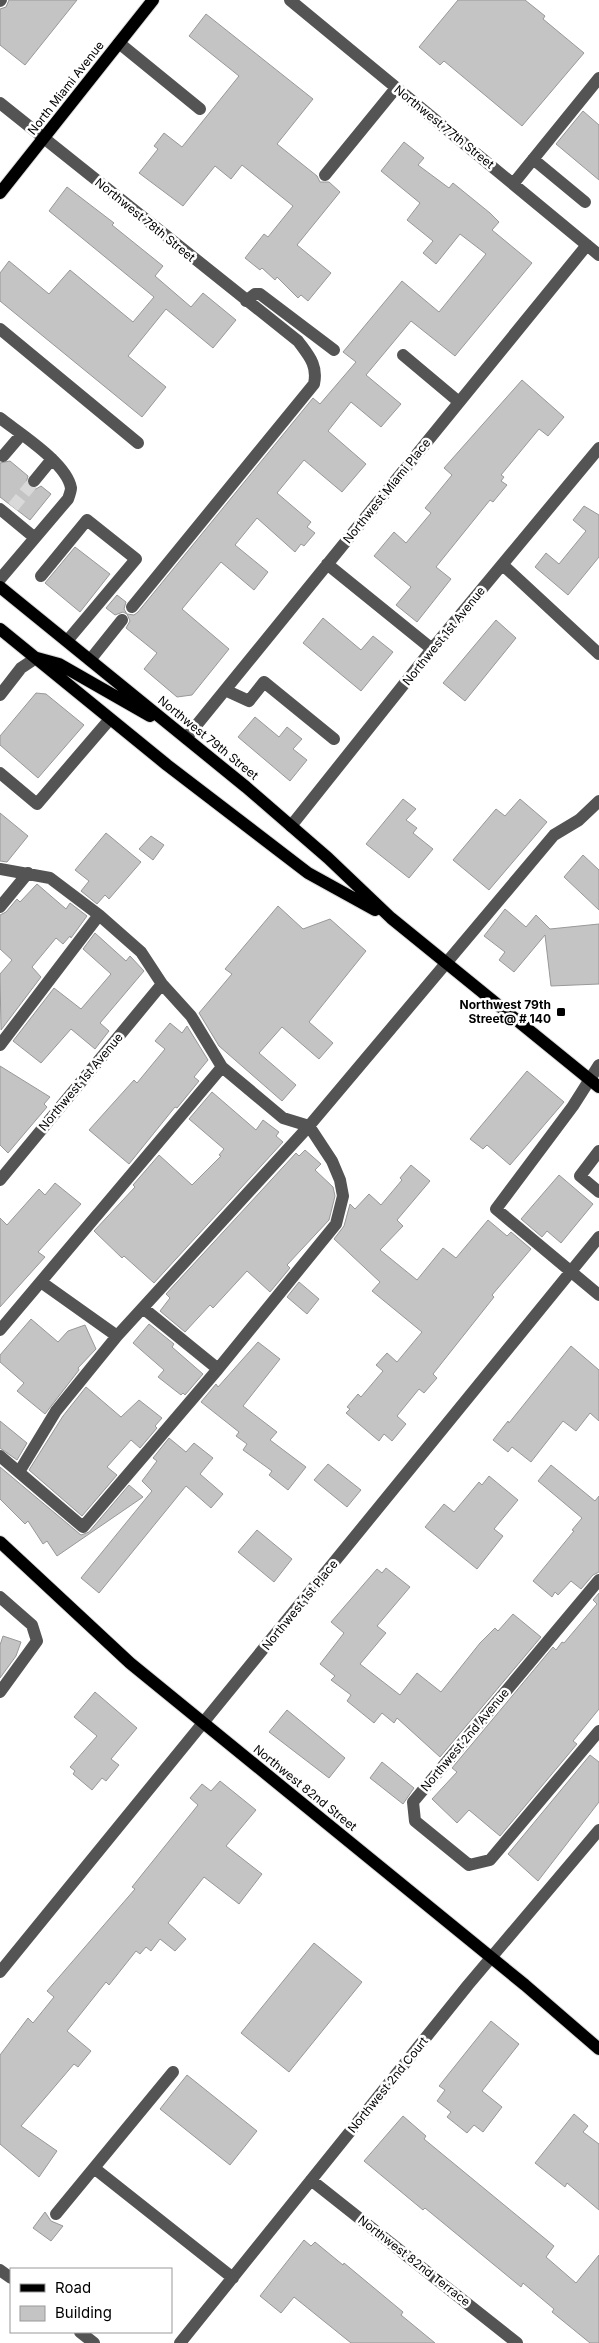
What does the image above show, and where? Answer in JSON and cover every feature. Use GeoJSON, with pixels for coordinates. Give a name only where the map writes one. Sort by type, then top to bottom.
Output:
{"type":"FeatureCollection","features":[{"type":"Feature","properties":{"kind":"main road","name":"North Miami Avenue"},"geometry":{"type":"LineString","coordinates":[[0,193],[153,0]]}},
{"type":"Feature","properties":{"kind":"main road","name":"Northwest 79th Street"},"geometry":{"type":"LineString","coordinates":[[0,587],[291,826],[328,858],[390,918],[594,1083]]}},
{"type":"Feature","properties":{"kind":"main road","name":"Northwest 79th Street"},"geometry":{"type":"LineString","coordinates":[[0,629],[110,719],[308,873],[390,918]]}},
{"type":"Feature","properties":{"kind":"main road"},"geometry":{"type":"LineString","coordinates":[[36,658],[60,664],[186,738]]}},
{"type":"Feature","properties":{"kind":"main road","name":"Northwest 82nd Street"},"geometry":{"type":"LineString","coordinates":[[0,1542],[107,1644],[492,1958],[599,2049]]}},
{"type":"Feature","properties":{"kind":"street","name":"Northwest 77th Street"},"geometry":{"type":"LineString","coordinates":[[290,0],[599,255]]}},
{"type":"Feature","properties":{"kind":"street"},"geometry":{"type":"LineString","coordinates":[[119,43],[200,109]]}},
{"type":"Feature","properties":{"kind":"street"},"geometry":{"type":"LineString","coordinates":[[513,184],[599,78]]}},
{"type":"Feature","properties":{"kind":"street"},"geometry":{"type":"LineString","coordinates":[[325,175],[396,88]]}},
{"type":"Feature","properties":{"kind":"street","name":"Northwest 78th Street"},"geometry":{"type":"LineString","coordinates":[[0,103],[298,341],[314,362],[316,374],[314,384],[132,607]]}},
{"type":"Feature","properties":{"kind":"street"},"geometry":{"type":"LineString","coordinates":[[533,159],[585,202]]}},
{"type":"Feature","properties":{"kind":"street","name":"Northwest Miami Place"},"geometry":{"type":"LineString","coordinates":[[186,738],[587,245]]}},
{"type":"Feature","properties":{"kind":"street"},"geometry":{"type":"LineString","coordinates":[[246,301],[255,294],[260,294],[334,350]]}},
{"type":"Feature","properties":{"kind":"street"},"geometry":{"type":"LineString","coordinates":[[0,329],[138,443]]}},
{"type":"Feature","properties":{"kind":"street"},"geometry":{"type":"LineString","coordinates":[[403,355],[459,402]]}},
{"type":"Feature","properties":{"kind":"street"},"geometry":{"type":"LineString","coordinates":[[0,418],[52,459],[66,476],[71,488],[68,499],[0,579]]}},
{"type":"Feature","properties":{"kind":"street"},"geometry":{"type":"LineString","coordinates":[[4,456],[21,435]]}},
{"type":"Feature","properties":{"kind":"street","name":"Northwest 1st Avenue"},"geometry":{"type":"LineString","coordinates":[[291,826],[432,649],[599,448]]}},
{"type":"Feature","properties":{"kind":"street"},"geometry":{"type":"LineString","coordinates":[[34,480],[52,459]]}},
{"type":"Feature","properties":{"kind":"street"},"geometry":{"type":"LineString","coordinates":[[7,510],[35,538]]}},
{"type":"Feature","properties":{"kind":"street"},"geometry":{"type":"LineString","coordinates":[[41,576],[87,520],[136,559],[67,641]]}},
{"type":"Feature","properties":{"kind":"street"},"geometry":{"type":"LineString","coordinates":[[327,564],[432,649]]}},
{"type":"Feature","properties":{"kind":"street"},"geometry":{"type":"LineString","coordinates":[[503,565],[599,654]]}},
{"type":"Feature","properties":{"kind":"street"},"geometry":{"type":"LineString","coordinates":[[90,660],[122,620]]}},
{"type":"Feature","properties":{"kind":"street"},"geometry":{"type":"LineString","coordinates":[[0,695],[21,668],[36,658]]}},
{"type":"Feature","properties":{"kind":"street"},"geometry":{"type":"LineString","coordinates":[[225,690],[249,702],[264,682],[334,739]]}},
{"type":"Feature","properties":{"kind":"street"},"geometry":{"type":"LineString","coordinates":[[0,773],[38,804],[110,719]]}},
{"type":"Feature","properties":{"kind":"street"},"geometry":{"type":"LineString","coordinates":[[19,1472],[56,1411],[117,1336],[309,1126],[554,835],[579,820],[599,800]]}},
{"type":"Feature","properties":{"kind":"street"},"geometry":{"type":"LineString","coordinates":[[0,869],[50,878],[142,952],[162,984],[191,1016],[222,1067],[283,1118],[309,1126],[332,1161],[340,1180],[343,1196],[336,1224],[218,1369],[83,1527],[0,1456]]}},
{"type":"Feature","properties":{"kind":"street"},"geometry":{"type":"LineString","coordinates":[[0,907],[28,874]]}},
{"type":"Feature","properties":{"kind":"street"},"geometry":{"type":"LineString","coordinates":[[0,1044],[99,916]]}},
{"type":"Feature","properties":{"kind":"street","name":"Northwest 1st Avenue"},"geometry":{"type":"LineString","coordinates":[[0,1180],[162,984]]}},
{"type":"Feature","properties":{"kind":"street"},"geometry":{"type":"LineString","coordinates":[[599,1065],[594,1083],[573,1106],[496,1209],[599,1295]]}},
{"type":"Feature","properties":{"kind":"street"},"geometry":{"type":"LineString","coordinates":[[0,1330],[222,1067]]}},
{"type":"Feature","properties":{"kind":"street"},"geometry":{"type":"LineString","coordinates":[[599,1151],[580,1176],[599,1192]]}},
{"type":"Feature","properties":{"kind":"street","name":"Northwest 1st Place"},"geometry":{"type":"LineString","coordinates":[[0,1972],[599,1236]]}},
{"type":"Feature","properties":{"kind":"street"},"geometry":{"type":"LineString","coordinates":[[41,1282],[117,1336]]}},
{"type":"Feature","properties":{"kind":"street"},"geometry":{"type":"LineString","coordinates":[[144,1308],[218,1369]]}},
{"type":"Feature","properties":{"kind":"street","name":"Northwest 2nd Avenue"},"geometry":{"type":"LineString","coordinates":[[599,1580],[414,1802],[415,1821],[469,1865],[490,1860],[599,1731]]}},
{"type":"Feature","properties":{"kind":"street"},"geometry":{"type":"LineString","coordinates":[[0,1597],[32,1625],[37,1641],[0,1692]]}},
{"type":"Feature","properties":{"kind":"street","name":"Northwest 2nd Court"},"geometry":{"type":"LineString","coordinates":[[180,2343],[492,1958],[599,1830]]}},
{"type":"Feature","properties":{"kind":"street"},"geometry":{"type":"LineString","coordinates":[[56,2214],[173,2072]]}},
{"type":"Feature","properties":{"kind":"street"},"geometry":{"type":"LineString","coordinates":[[94,2168],[232,2278]]}},
{"type":"Feature","properties":{"kind":"street","name":"Northwest 82nd Terrace"},"geometry":{"type":"LineString","coordinates":[[311,2180],[516,2343]]}},
{"type":"Feature","properties":{"kind":"street"},"geometry":{"type":"LineString","coordinates":[[81,2333],[94,2343]]}},
{"type":"Feature","properties":{"kind":"building"},"geometry":{"type":"Polygon","coordinates":[[[9,0],[77,0],[25,65],[0,45],[0,9],[6,7],[9,0]]]}},
{"type":"Feature","properties":{"kind":"building"},"geometry":{"type":"Polygon","coordinates":[[[458,0],[525,0],[545,16],[543,19],[584,53],[522,126],[444,61],[440,65],[419,47],[458,0]]]}},
{"type":"Feature","properties":{"kind":"building"},"geometry":{"type":"Polygon","coordinates":[[[206,14],[313,99],[277,144],[317,176],[320,182],[329,182],[340,192],[297,245],[331,273],[308,301],[301,295],[298,298],[277,277],[275,280],[262,268],[260,270],[245,258],[264,234],[268,237],[293,206],[242,165],[231,179],[215,166],[183,206],[139,173],[158,149],[154,146],[164,133],[182,147],[239,76],[189,36],[206,14]]]}},
{"type":"Feature","properties":{"kind":"building"},"geometry":{"type":"Polygon","coordinates":[[[583,111],[599,125],[599,180],[556,144],[583,111]]]}},
{"type":"Feature","properties":{"kind":"building"},"geometry":{"type":"Polygon","coordinates":[[[404,142],[424,158],[418,165],[449,188],[453,183],[490,213],[499,222],[492,230],[532,263],[455,356],[411,321],[366,375],[401,404],[381,427],[351,402],[328,431],[366,464],[342,492],[304,460],[277,493],[311,522],[307,527],[315,533],[304,546],[301,544],[295,552],[257,518],[235,545],[268,572],[254,590],[221,562],[182,609],[229,649],[192,695],[177,697],[144,669],[157,653],[126,628],[130,621],[127,614],[134,615],[138,612],[313,398],[320,404],[356,362],[343,352],[402,281],[439,312],[486,254],[460,234],[436,264],[423,253],[433,241],[407,220],[420,203],[381,171],[404,142]]]}},
{"type":"Feature","properties":{"kind":"building"},"geometry":{"type":"Polygon","coordinates":[[[67,187],[114,223],[112,225],[163,266],[155,276],[191,307],[203,293],[236,320],[213,348],[166,309],[128,356],[166,387],[142,417],[0,301],[0,273],[9,261],[49,294],[70,270],[133,322],[154,297],[49,211],[67,187]]]}},
{"type":"Feature","properties":{"kind":"building"},"geometry":{"type":"Polygon","coordinates":[[[522,380],[564,417],[548,436],[539,429],[501,475],[504,477],[501,481],[507,485],[493,502],[490,500],[436,567],[451,579],[417,622],[396,605],[411,587],[374,556],[394,532],[406,543],[431,513],[425,508],[452,475],[444,468],[522,380]]]}},
{"type":"Feature","properties":{"kind":"building"},"geometry":{"type":"Polygon","coordinates":[[[10,461],[28,476],[26,483],[29,488],[36,489],[41,486],[51,494],[30,520],[0,497],[0,463],[10,461]]]}},
{"type":"Feature","properties":{"kind":"building"},"geometry":{"type":"Polygon","coordinates":[[[584,506],[599,515],[599,557],[568,595],[535,567],[546,553],[559,564],[586,531],[573,520],[584,506]]]}},
{"type":"Feature","properties":{"kind":"building"},"geometry":{"type":"Polygon","coordinates":[[[75,547],[110,574],[80,612],[45,583],[75,547]]]}},
{"type":"Feature","properties":{"kind":"building"},"geometry":{"type":"Polygon","coordinates":[[[117,595],[126,602],[124,609],[127,614],[123,612],[115,615],[106,608],[117,595]]]}},
{"type":"Feature","properties":{"kind":"building"},"geometry":{"type":"Polygon","coordinates":[[[323,618],[361,650],[373,636],[393,652],[361,691],[303,643],[323,618]]]}},
{"type":"Feature","properties":{"kind":"building"},"geometry":{"type":"Polygon","coordinates":[[[496,620],[516,638],[465,701],[443,683],[496,620]]]}},
{"type":"Feature","properties":{"kind":"building"},"geometry":{"type":"Polygon","coordinates":[[[36,693],[46,694],[84,725],[38,778],[0,745],[0,736],[36,693]]]}},
{"type":"Feature","properties":{"kind":"building"},"geometry":{"type":"Polygon","coordinates":[[[255,717],[279,737],[287,727],[302,739],[293,749],[307,760],[290,781],[238,737],[255,717]]]}},
{"type":"Feature","properties":{"kind":"building"},"geometry":{"type":"Polygon","coordinates":[[[403,799],[416,809],[406,820],[417,828],[413,833],[433,849],[409,878],[366,844],[403,799]]]}},
{"type":"Feature","properties":{"kind":"building"},"geometry":{"type":"Polygon","coordinates":[[[520,799],[547,822],[489,890],[453,860],[496,809],[505,816],[520,799]]]}},
{"type":"Feature","properties":{"kind":"building"},"geometry":{"type":"Polygon","coordinates":[[[0,813],[28,836],[7,862],[0,861],[0,813]]]}},
{"type":"Feature","properties":{"kind":"building"},"geometry":{"type":"Polygon","coordinates":[[[106,833],[141,862],[109,899],[105,895],[97,904],[81,891],[89,881],[75,870],[106,833]]]}},
{"type":"Feature","properties":{"kind":"building"},"geometry":{"type":"Polygon","coordinates":[[[151,836],[164,845],[153,860],[139,849],[151,836]]]}},
{"type":"Feature","properties":{"kind":"building"},"geometry":{"type":"Polygon","coordinates":[[[583,855],[599,870],[599,910],[564,877],[583,855]]]}},
{"type":"Feature","properties":{"kind":"building"},"geometry":{"type":"Polygon","coordinates":[[[37,884],[66,909],[70,903],[87,916],[71,938],[70,936],[63,944],[56,938],[32,967],[41,977],[1,1030],[0,974],[12,960],[0,949],[0,915],[6,912],[17,899],[20,902],[37,884]]]}},
{"type":"Feature","properties":{"kind":"building"},"geometry":{"type":"Polygon","coordinates":[[[278,906],[303,929],[330,919],[366,951],[309,1022],[333,1043],[319,1059],[282,1027],[259,1053],[296,1085],[282,1101],[219,1046],[199,1013],[232,974],[225,969],[278,906]]]}},
{"type":"Feature","properties":{"kind":"building"},"geometry":{"type":"Polygon","coordinates":[[[505,909],[526,927],[536,915],[550,929],[599,924],[599,984],[551,986],[545,935],[514,972],[499,960],[505,952],[484,936],[505,909]]]}},
{"type":"Feature","properties":{"kind":"building"},"geometry":{"type":"Polygon","coordinates":[[[95,933],[126,961],[130,956],[144,971],[100,1023],[109,1031],[95,1049],[71,1029],[41,1063],[13,1041],[54,988],[81,1009],[111,974],[83,949],[95,933]]]}},
{"type":"Feature","properties":{"kind":"building"},"geometry":{"type":"Polygon","coordinates":[[[170,1023],[182,1033],[187,1026],[208,1060],[194,1077],[199,1081],[177,1108],[175,1107],[129,1164],[89,1130],[134,1080],[137,1083],[165,1049],[155,1041],[170,1023]]]}},
{"type":"Feature","properties":{"kind":"building"},"geometry":{"type":"Polygon","coordinates":[[[0,1066],[50,1097],[44,1104],[47,1107],[8,1153],[0,1145],[0,1066]]]}},
{"type":"Feature","properties":{"kind":"building"},"geometry":{"type":"Polygon","coordinates":[[[527,1071],[564,1102],[510,1165],[487,1145],[483,1149],[470,1139],[527,1071]]]}},
{"type":"Feature","properties":{"kind":"building"},"geometry":{"type":"Polygon","coordinates":[[[212,1092],[256,1130],[263,1120],[279,1132],[276,1136],[283,1142],[154,1283],[124,1256],[122,1258],[94,1231],[135,1187],[133,1185],[159,1155],[192,1185],[221,1156],[219,1155],[224,1149],[189,1119],[212,1092]]]}},
{"type":"Feature","properties":{"kind":"building"},"geometry":{"type":"Polygon","coordinates":[[[305,1150],[321,1164],[315,1170],[333,1187],[335,1196],[329,1220],[287,1265],[290,1268],[270,1292],[247,1271],[213,1308],[210,1305],[185,1332],[160,1311],[170,1298],[166,1294],[296,1153],[299,1156],[305,1150]]]}},
{"type":"Feature","properties":{"kind":"building"},"geometry":{"type":"Polygon","coordinates":[[[411,1165],[430,1181],[397,1220],[403,1226],[380,1250],[417,1280],[443,1248],[456,1258],[488,1220],[507,1236],[511,1232],[531,1249],[492,1295],[494,1297],[433,1374],[437,1378],[424,1393],[419,1389],[397,1416],[406,1424],[392,1441],[384,1434],[379,1441],[346,1413],[350,1409],[347,1407],[358,1394],[361,1397],[383,1371],[376,1365],[387,1353],[397,1362],[422,1332],[372,1291],[380,1282],[334,1239],[344,1226],[350,1204],[355,1209],[369,1194],[381,1205],[402,1180],[400,1178],[411,1165]]]}},
{"type":"Feature","properties":{"kind":"building"},"geometry":{"type":"Polygon","coordinates":[[[559,1175],[593,1204],[561,1243],[547,1231],[542,1237],[521,1219],[559,1175]]]}},
{"type":"Feature","properties":{"kind":"building"},"geometry":{"type":"Polygon","coordinates":[[[55,1183],[81,1204],[38,1252],[45,1257],[0,1307],[0,1218],[7,1225],[39,1189],[45,1195],[55,1183]]]}},
{"type":"Feature","properties":{"kind":"building"},"geometry":{"type":"Polygon","coordinates":[[[299,1282],[319,1299],[307,1314],[287,1297],[299,1282]]]}},
{"type":"Feature","properties":{"kind":"building"},"geometry":{"type":"Polygon","coordinates":[[[31,1319],[58,1342],[68,1331],[85,1325],[96,1349],[78,1368],[79,1370],[45,1414],[17,1391],[24,1383],[0,1362],[0,1355],[31,1319]]]}},
{"type":"Feature","properties":{"kind":"building"},"geometry":{"type":"Polygon","coordinates":[[[149,1324],[174,1344],[172,1347],[203,1374],[185,1395],[183,1393],[181,1395],[158,1377],[164,1370],[133,1343],[149,1324]]]}},
{"type":"Feature","properties":{"kind":"building"},"geometry":{"type":"Polygon","coordinates":[[[258,1342],[280,1359],[243,1406],[277,1432],[270,1440],[306,1467],[288,1490],[269,1475],[272,1471],[243,1450],[247,1444],[236,1436],[239,1432],[201,1402],[216,1384],[218,1387],[258,1342]]]}},
{"type":"Feature","properties":{"kind":"building"},"geometry":{"type":"Polygon","coordinates":[[[571,1346],[599,1370],[599,1421],[590,1413],[576,1431],[563,1421],[531,1462],[512,1447],[508,1452],[493,1440],[571,1346]]]}},
{"type":"Feature","properties":{"kind":"building"},"geometry":{"type":"Polygon","coordinates":[[[86,1387],[121,1417],[139,1400],[162,1418],[155,1426],[157,1428],[140,1448],[131,1440],[107,1467],[117,1475],[82,1516],[29,1470],[63,1416],[86,1387]]]}},
{"type":"Feature","properties":{"kind":"building"},"geometry":{"type":"Polygon","coordinates":[[[0,1421],[27,1443],[17,1460],[0,1448],[0,1421]]]}},
{"type":"Feature","properties":{"kind":"building"},"geometry":{"type":"Polygon","coordinates":[[[169,1438],[186,1452],[194,1443],[213,1458],[200,1474],[223,1494],[211,1508],[186,1486],[99,1593],[81,1578],[152,1491],[142,1481],[157,1461],[153,1458],[169,1438]]]}},
{"type":"Feature","properties":{"kind":"building"},"geometry":{"type":"Polygon","coordinates":[[[328,1464],[361,1490],[347,1507],[314,1480],[328,1464]]]}},
{"type":"Feature","properties":{"kind":"building"},"geometry":{"type":"Polygon","coordinates":[[[551,1465],[595,1501],[599,1496],[599,1572],[593,1575],[581,1589],[571,1581],[558,1595],[555,1592],[552,1597],[533,1581],[574,1531],[572,1530],[582,1518],[538,1481],[551,1465]]]}},
{"type":"Feature","properties":{"kind":"building"},"geometry":{"type":"Polygon","coordinates":[[[0,1467],[81,1535],[89,1532],[129,1485],[143,1497],[57,1556],[47,1541],[43,1544],[28,1521],[25,1524],[0,1499],[0,1467]]]}},
{"type":"Feature","properties":{"kind":"building"},"geometry":{"type":"Polygon","coordinates":[[[489,1476],[518,1500],[494,1529],[503,1536],[477,1569],[425,1527],[444,1504],[454,1512],[479,1482],[482,1485],[489,1476]]]}},
{"type":"Feature","properties":{"kind":"building"},"geometry":{"type":"Polygon","coordinates":[[[257,1530],[292,1559],[274,1582],[238,1552],[257,1530]]]}},
{"type":"Feature","properties":{"kind":"building"},"geometry":{"type":"Polygon","coordinates":[[[386,1568],[410,1587],[377,1626],[386,1633],[360,1664],[400,1695],[417,1673],[441,1692],[480,1643],[495,1628],[498,1631],[513,1614],[541,1637],[440,1757],[397,1718],[394,1723],[382,1713],[374,1723],[347,1701],[351,1695],[331,1680],[335,1676],[320,1664],[344,1633],[331,1622],[377,1569],[382,1573],[386,1568]]]}},
{"type":"Feature","properties":{"kind":"building"},"geometry":{"type":"Polygon","coordinates":[[[599,1593],[599,1709],[573,1741],[577,1744],[500,1836],[469,1810],[457,1823],[432,1799],[457,1772],[452,1768],[553,1647],[556,1650],[562,1642],[564,1643],[597,1604],[593,1600],[599,1593]]]}},
{"type":"Feature","properties":{"kind":"building"},"geometry":{"type":"Polygon","coordinates":[[[3,1636],[21,1642],[16,1656],[0,1678],[0,1645],[3,1636]]]}},
{"type":"Feature","properties":{"kind":"building"},"geometry":{"type":"Polygon","coordinates":[[[95,1692],[137,1728],[111,1759],[119,1765],[106,1781],[102,1778],[92,1790],[73,1774],[75,1771],[70,1767],[97,1736],[74,1717],[95,1692]]]}},
{"type":"Feature","properties":{"kind":"building"},"geometry":{"type":"Polygon","coordinates":[[[287,1710],[345,1758],[329,1778],[269,1732],[287,1710]]]}},
{"type":"Feature","properties":{"kind":"building"},"geometry":{"type":"Polygon","coordinates":[[[590,1755],[599,1762],[599,1802],[538,1881],[508,1854],[590,1755]]]}},
{"type":"Feature","properties":{"kind":"building"},"geometry":{"type":"Polygon","coordinates":[[[382,1762],[414,1788],[403,1804],[370,1778],[382,1762]]]}},
{"type":"Feature","properties":{"kind":"building"},"geometry":{"type":"Polygon","coordinates":[[[220,1781],[256,1810],[226,1846],[262,1874],[239,1904],[204,1877],[168,1923],[186,1939],[175,1951],[160,1939],[151,1951],[146,1947],[140,1954],[136,1951],[109,1985],[106,1982],[67,2031],[91,2051],[78,2067],[74,2064],[21,2126],[57,2151],[39,2177],[0,2144],[0,2055],[28,2018],[33,2023],[54,1997],[47,1991],[135,1889],[132,1887],[198,1805],[190,1798],[202,1784],[211,1791],[220,1781]]]}},
{"type":"Feature","properties":{"kind":"building"},"geometry":{"type":"Polygon","coordinates":[[[314,1943],[362,1982],[289,2072],[241,2033],[314,1943]]]}},
{"type":"Feature","properties":{"kind":"building"},"geometry":{"type":"Polygon","coordinates":[[[491,2021],[519,2044],[482,2091],[502,2107],[483,2132],[474,2125],[467,2133],[447,2117],[451,2112],[437,2101],[445,2090],[439,2086],[491,2021]]]}},
{"type":"Feature","properties":{"kind":"building"},"geometry":{"type":"Polygon","coordinates":[[[187,2075],[257,2131],[230,2165],[160,2109],[187,2075]]]}},
{"type":"Feature","properties":{"kind":"building"},"geometry":{"type":"Polygon","coordinates":[[[574,2114],[588,2126],[583,2132],[599,2144],[599,2210],[567,2183],[565,2187],[535,2163],[574,2114]]]}},
{"type":"Feature","properties":{"kind":"building"},"geometry":{"type":"Polygon","coordinates":[[[403,2116],[426,2136],[424,2139],[554,2246],[546,2257],[576,2283],[599,2255],[599,2343],[590,2343],[552,2312],[554,2309],[523,2283],[521,2287],[425,2208],[423,2210],[364,2161],[403,2116]]]}},
{"type":"Feature","properties":{"kind":"building"},"geometry":{"type":"Polygon","coordinates":[[[45,2212],[51,2221],[63,2226],[51,2241],[33,2228],[45,2212]]]}},
{"type":"Feature","properties":{"kind":"building"},"geometry":{"type":"Polygon","coordinates":[[[304,2240],[311,2246],[315,2242],[343,2265],[344,2263],[403,2312],[401,2315],[435,2343],[351,2343],[294,2297],[281,2313],[260,2296],[304,2240]]]}},
{"type":"Feature","properties":{"kind":"tunnel"},"geometry":{"type":"LineString","coordinates":[[13,507],[34,481]]}},
{"type":"Feature","properties":{"kind":"place","name":"Northwest 79th Street@ # 140"},"geometry":{"type":"Point","coordinates":[561,1012]}}]}
